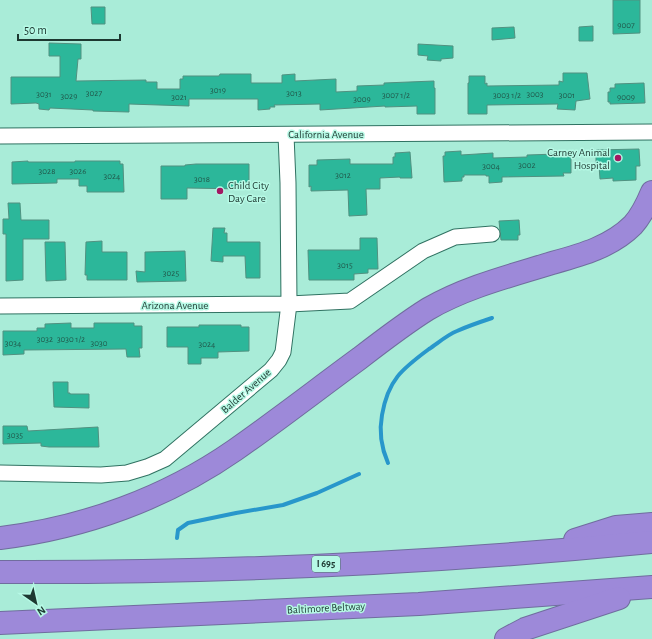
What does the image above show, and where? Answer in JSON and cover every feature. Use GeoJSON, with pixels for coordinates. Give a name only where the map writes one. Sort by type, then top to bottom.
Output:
{"type":"FeatureCollection","features":[{"type":"Feature","properties":{"kind":"highway"},"geometry":{"type":"LineString","coordinates":[[0,538],[49,530],[84,521],[129,506],[158,494],[191,477],[234,451],[400,328],[429,309],[454,296],[488,283],[596,250],[616,238],[633,225],[644,210],[652,192]]}},
{"type":"Feature","properties":{"kind":"highway"},"geometry":{"type":"LineString","coordinates":[[542,551],[616,527],[652,524]]}},
{"type":"Feature","properties":{"kind":"highway","name":"I 695"},"geometry":{"type":"LineString","coordinates":[[0,572],[253,568],[420,560],[652,542]]}},
{"type":"Feature","properties":{"kind":"highway"},"geometry":{"type":"LineString","coordinates":[[506,639],[525,629],[651,587]]}},
{"type":"Feature","properties":{"kind":"highway","name":"Baltimore Beltway"},"geometry":{"type":"LineString","coordinates":[[0,623],[419,604],[651,587]]}},
{"type":"Feature","properties":{"kind":"street","name":"California Avenue"},"geometry":{"type":"LineString","coordinates":[[0,136],[652,132]]}},
{"type":"Feature","properties":{"kind":"street","name":"Balder Avenue"},"geometry":{"type":"LineString","coordinates":[[0,474],[101,476],[127,473],[147,467],[165,459],[270,370],[279,360],[285,346],[289,304],[286,135]]}},
{"type":"Feature","properties":{"kind":"street","name":"Arizona Avenue"},"geometry":{"type":"LineString","coordinates":[[0,306],[289,304],[350,301],[423,251],[455,237],[492,234]]}},
{"type":"Feature","properties":{"kind":"building"},"geometry":{"type":"Polygon","coordinates":[[[613,0],[640,0],[640,33],[613,34],[613,0]]]}},
{"type":"Feature","properties":{"kind":"building"},"geometry":{"type":"Polygon","coordinates":[[[91,7],[105,7],[105,24],[92,24],[91,7]]]}},
{"type":"Feature","properties":{"kind":"building"},"geometry":{"type":"Polygon","coordinates":[[[593,26],[593,41],[579,41],[579,27],[593,26]]]}},
{"type":"Feature","properties":{"kind":"building"},"geometry":{"type":"Polygon","coordinates":[[[514,27],[515,38],[492,40],[492,28],[514,27]]]}},
{"type":"Feature","properties":{"kind":"building"},"geometry":{"type":"Polygon","coordinates":[[[49,43],[81,44],[81,59],[78,59],[76,81],[146,80],[146,82],[157,82],[157,89],[180,89],[180,79],[183,79],[183,76],[251,74],[251,83],[282,83],[282,75],[295,74],[295,81],[336,79],[336,92],[357,91],[357,86],[384,85],[384,83],[434,81],[435,114],[417,114],[417,106],[385,106],[320,110],[320,104],[274,105],[275,107],[270,107],[270,109],[258,110],[258,99],[189,99],[189,106],[129,104],[129,112],[50,108],[49,110],[39,109],[39,104],[36,103],[11,104],[11,77],[60,77],[60,56],[49,56],[49,43]]]}},
{"type":"Feature","properties":{"kind":"building"},"geometry":{"type":"Polygon","coordinates":[[[418,44],[453,46],[453,58],[441,59],[441,61],[427,60],[428,56],[418,55],[418,44]]]}},
{"type":"Feature","properties":{"kind":"building"},"geometry":{"type":"Polygon","coordinates":[[[563,73],[587,73],[590,99],[576,101],[575,110],[557,109],[558,104],[487,105],[487,114],[468,114],[469,76],[485,76],[485,84],[487,83],[487,86],[559,85],[559,81],[563,82],[563,73]]]}},
{"type":"Feature","properties":{"kind":"building"},"geometry":{"type":"Polygon","coordinates":[[[644,83],[645,103],[610,104],[610,102],[608,102],[608,92],[610,92],[610,88],[615,88],[615,84],[644,83]]]}},
{"type":"Feature","properties":{"kind":"building","name":"Carney Animal Hospital"},"geometry":{"type":"Polygon","coordinates":[[[639,149],[640,166],[636,166],[636,180],[613,181],[613,178],[600,179],[599,166],[596,166],[596,150],[639,149]]]}},
{"type":"Feature","properties":{"kind":"building"},"geometry":{"type":"Polygon","coordinates":[[[461,151],[461,155],[493,153],[493,158],[527,157],[527,155],[569,152],[569,155],[571,155],[571,173],[563,173],[564,176],[502,177],[502,182],[489,183],[489,176],[486,175],[464,175],[464,177],[462,177],[462,181],[444,182],[443,156],[445,156],[445,152],[461,151]]]}},
{"type":"Feature","properties":{"kind":"building"},"geometry":{"type":"Polygon","coordinates":[[[410,152],[412,178],[380,178],[380,189],[366,189],[367,215],[349,216],[348,190],[311,191],[311,186],[309,187],[309,165],[317,165],[317,160],[350,159],[350,164],[393,164],[393,157],[395,157],[395,153],[410,152]]]}},
{"type":"Feature","properties":{"kind":"building"},"geometry":{"type":"Polygon","coordinates":[[[120,161],[120,164],[123,164],[124,192],[87,192],[87,186],[79,186],[79,179],[57,179],[57,183],[12,184],[12,162],[120,161]]]}},
{"type":"Feature","properties":{"kind":"building"},"geometry":{"type":"Polygon","coordinates":[[[196,164],[249,164],[249,182],[243,182],[243,189],[187,188],[187,199],[161,199],[161,166],[185,166],[196,164]]]}},
{"type":"Feature","properties":{"kind":"building"},"geometry":{"type":"Polygon","coordinates":[[[8,203],[20,203],[21,220],[49,220],[49,239],[23,239],[23,280],[6,281],[6,234],[3,234],[3,219],[9,219],[8,203]]]}},
{"type":"Feature","properties":{"kind":"building"},"geometry":{"type":"Polygon","coordinates":[[[519,220],[520,235],[518,235],[518,240],[501,240],[499,221],[519,220]]]}},
{"type":"Feature","properties":{"kind":"building"},"geometry":{"type":"Polygon","coordinates":[[[213,228],[225,228],[224,233],[227,233],[227,242],[260,242],[260,278],[246,278],[245,256],[223,256],[223,262],[211,261],[213,228]]]}},
{"type":"Feature","properties":{"kind":"building"},"geometry":{"type":"Polygon","coordinates":[[[360,238],[377,238],[378,269],[368,269],[368,273],[354,274],[354,280],[309,280],[308,250],[360,250],[360,238]]]}},
{"type":"Feature","properties":{"kind":"building"},"geometry":{"type":"Polygon","coordinates":[[[102,241],[102,252],[127,252],[127,280],[87,280],[87,275],[85,275],[86,242],[102,241]]]}},
{"type":"Feature","properties":{"kind":"building"},"geometry":{"type":"Polygon","coordinates":[[[45,242],[65,242],[66,280],[46,281],[45,242]]]}},
{"type":"Feature","properties":{"kind":"building"},"geometry":{"type":"Polygon","coordinates":[[[185,251],[186,281],[137,282],[136,271],[145,272],[145,252],[185,251]]]}},
{"type":"Feature","properties":{"kind":"building"},"geometry":{"type":"Polygon","coordinates":[[[71,323],[71,328],[94,328],[94,323],[134,323],[134,326],[142,326],[142,348],[139,348],[140,357],[127,357],[126,349],[24,350],[24,354],[3,355],[3,331],[37,331],[37,328],[45,328],[45,324],[71,323]]]}},
{"type":"Feature","properties":{"kind":"building"},"geometry":{"type":"Polygon","coordinates":[[[199,325],[241,325],[241,327],[249,327],[249,351],[218,352],[218,358],[201,358],[201,364],[188,364],[188,347],[167,347],[167,327],[199,327],[199,325]]]}},
{"type":"Feature","properties":{"kind":"building"},"geometry":{"type":"Polygon","coordinates":[[[53,382],[68,382],[68,393],[70,394],[89,394],[89,408],[54,407],[53,382]]]}},
{"type":"Feature","properties":{"kind":"building"},"geometry":{"type":"Polygon","coordinates":[[[3,426],[27,426],[28,431],[98,427],[99,447],[49,447],[41,446],[41,443],[3,444],[3,426]]]}},
{"type":"Feature","properties":{"kind":"waterway"},"geometry":{"type":"LineString","coordinates":[[388,463],[382,445],[381,421],[385,403],[392,384],[411,363],[450,335],[465,327],[492,318]]}},
{"type":"Feature","properties":{"kind":"waterway"},"geometry":{"type":"LineString","coordinates":[[177,538],[178,530],[188,523],[283,505],[317,493],[359,474]]}},
{"type":"Feature","properties":{"kind":"place","name":"Carney Animal Hospital"},"geometry":{"type":"Point","coordinates":[618,158]}},
{"type":"Feature","properties":{"kind":"place","name":"Child City Day Care"},"geometry":{"type":"Point","coordinates":[220,191]}}]}
